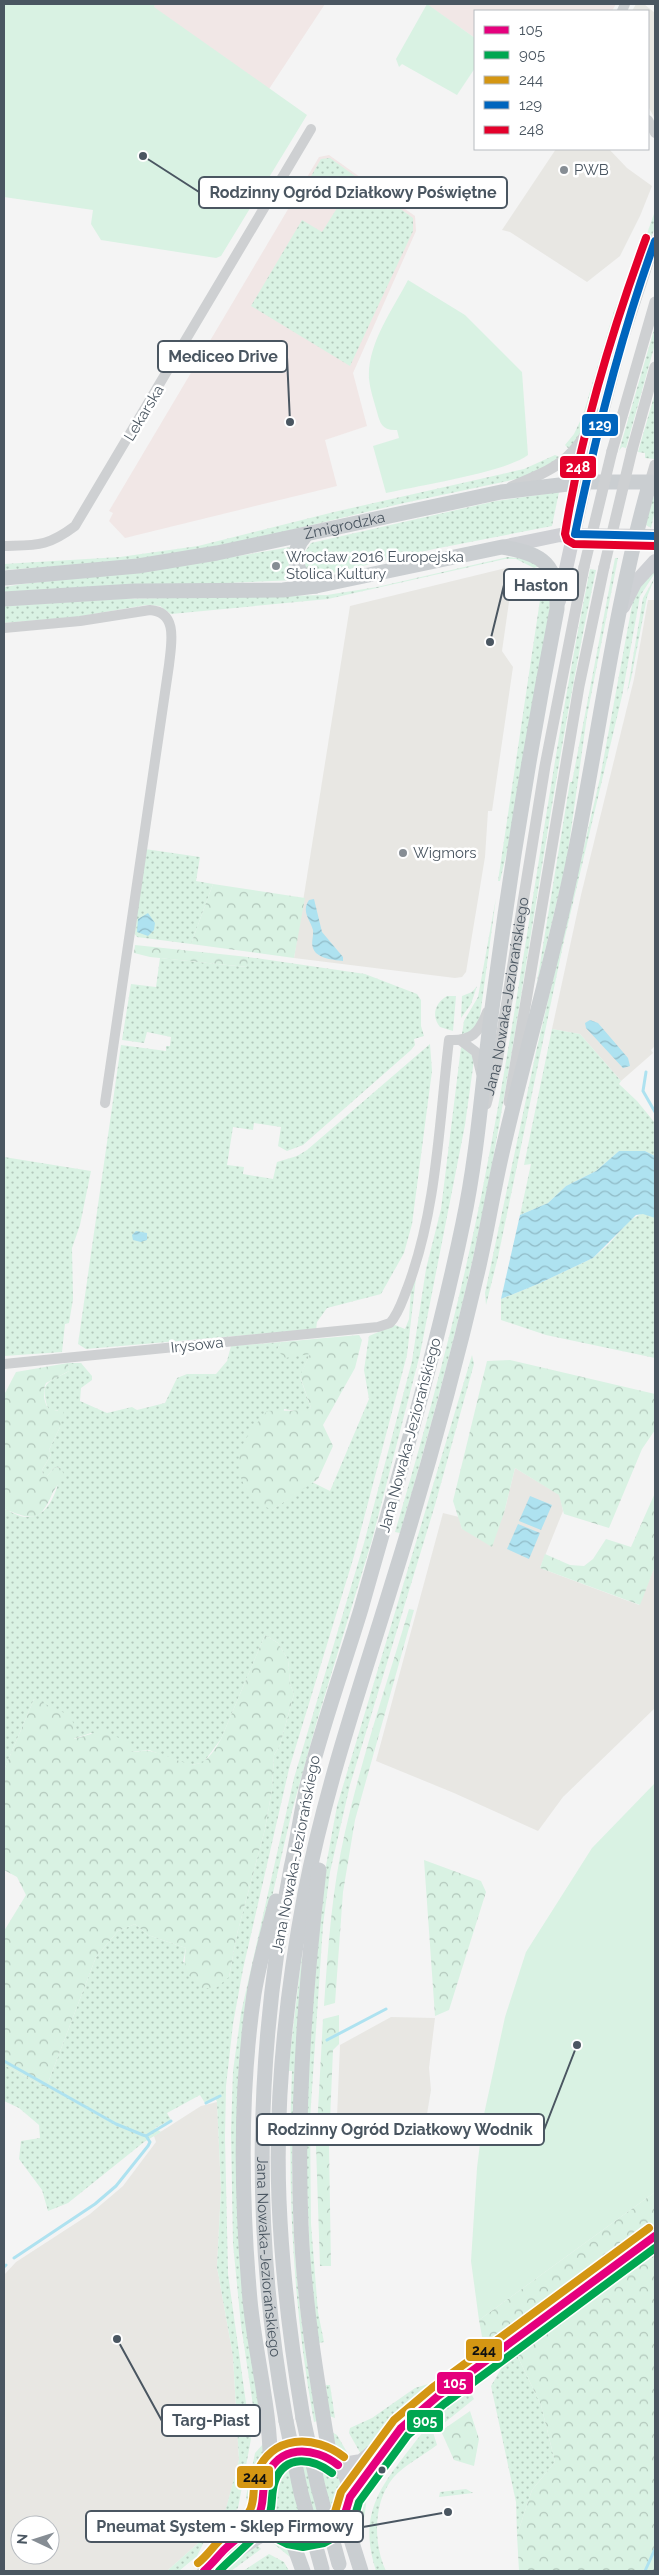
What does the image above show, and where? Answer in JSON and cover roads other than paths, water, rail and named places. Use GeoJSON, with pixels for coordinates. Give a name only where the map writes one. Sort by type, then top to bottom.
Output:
{"type":"FeatureCollection","features":[{"type":"Feature","properties":{"kind":"main road","name":"Żmigrodzka"},"geometry":{"type":"LineString","coordinates":[[4,578],[138,566],[305,536],[500,492],[586,482],[653,482]]}},
{"type":"Feature","properties":{"kind":"main road"},"geometry":{"type":"LineString","coordinates":[[478,1126],[493,996],[526,768],[557,609],[586,482]]}},
{"type":"Feature","properties":{"kind":"main road"},"geometry":{"type":"LineString","coordinates":[[502,1152],[575,854],[615,624],[635,535],[653,482]]}},
{"type":"Feature","properties":{"kind":"main road"},"geometry":{"type":"LineString","coordinates":[[4,598],[134,591],[274,590],[316,586],[548,536],[575,534],[655,536]]}},
{"type":"Feature","properties":{"kind":"main road"},"geometry":{"type":"LineString","coordinates":[[305,536],[297,547],[296,566],[305,579],[316,586]]}},
{"type":"Feature","properties":{"kind":"main road"},"geometry":{"type":"LineString","coordinates":[[502,547],[525,551],[546,563],[556,582],[557,609]]}},
{"type":"Feature","properties":{"kind":"main road"},"geometry":{"type":"LineString","coordinates":[[615,624],[635,583],[655,561]]}},
{"type":"Feature","properties":{"kind":"main road","name":"Jana Nowaka-Jeziorańskiego"},"geometry":{"type":"LineString","coordinates":[[322,2570],[301,2493],[286,2421],[267,2292],[260,2177],[262,2113],[273,1972],[305,1794],[336,1683],[392,1503],[431,1360],[465,1218],[478,1126]]}},
{"type":"Feature","properties":{"kind":"main road","name":"Jana Nowaka-Jeziorańskiego"},"geometry":{"type":"LineString","coordinates":[[340,2568],[318,2487],[303,2418],[292,2352],[282,2259],[279,2201],[279,2134],[285,2036],[293,1964],[306,1890],[323,1813],[449,1391],[479,1265],[502,1152]]}},
{"type":"Feature","properties":{"kind":"main road"},"geometry":{"type":"LineString","coordinates":[[303,2571],[285,2532],[267,2514],[263,2500],[263,2485],[270,2469],[270,2438],[253,2334],[242,2178],[245,2069],[254,1992],[288,1850],[305,1794]]}},
{"type":"Feature","properties":{"kind":"main road"},"geometry":{"type":"LineString","coordinates":[[323,1813],[305,2027],[300,2226],[309,2324],[334,2462]]}},
{"type":"Feature","properties":{"kind":"main road"},"geometry":{"type":"LineString","coordinates":[[334,2462],[361,2461],[438,2396],[655,2236]]}},
{"type":"Feature","properties":{"kind":"main road"},"geometry":{"type":"LineString","coordinates":[[206,2569],[232,2558],[261,2536],[285,2532],[302,2536],[322,2534],[336,2525],[344,2517],[350,2497],[401,2428]]}},
{"type":"Feature","properties":{"kind":"main road"},"geometry":{"type":"LineString","coordinates":[[270,2469],[293,2451],[315,2450],[334,2462],[346,2477],[350,2497]]}},
{"type":"Feature","properties":{"kind":"main road"},"geometry":{"type":"LineString","coordinates":[[206,2569],[255,2522],[263,2500]]}},
{"type":"Feature","properties":{"kind":"main road"},"geometry":{"type":"LineString","coordinates":[[344,2517],[361,2571]]}},
{"type":"Feature","properties":{"kind":"street"},"geometry":{"type":"LineString","coordinates":[[649,122],[655,133]]}},
{"type":"Feature","properties":{"kind":"street","name":"Lekarska"},"geometry":{"type":"LineString","coordinates":[[4,546],[40,545],[58,539],[75,526],[311,129]]}},
{"type":"Feature","properties":{"kind":"street"},"geometry":{"type":"LineString","coordinates":[[586,482],[609,386],[638,288],[655,241]]}},
{"type":"Feature","properties":{"kind":"street","name":"Jana Nowaka-Jeziorańskiego"},"geometry":{"type":"LineString","coordinates":[[478,1126],[497,1063],[545,766],[584,567],[612,451],[655,302]]}},
{"type":"Feature","properties":{"kind":"street","name":"Jana Nowaka-Jeziorańskiego"},"geometry":{"type":"LineString","coordinates":[[502,1152],[510,1086],[540,926],[567,758],[604,567],[632,450],[655,367]]}},
{"type":"Feature","properties":{"kind":"street"},"geometry":{"type":"LineString","coordinates":[[500,492],[550,470],[568,458],[589,430],[609,386]]}},
{"type":"Feature","properties":{"kind":"street"},"geometry":{"type":"LineString","coordinates":[[653,482],[655,465]]}},
{"type":"Feature","properties":{"kind":"street"},"geometry":{"type":"LineString","coordinates":[[4,628],[80,621],[150,610],[158,611],[167,617],[172,630],[169,665],[104,1103]]}},
{"type":"Feature","properties":{"kind":"street"},"geometry":{"type":"LineString","coordinates":[[483,1081],[476,1052],[460,1040],[479,1031],[493,996]]}},
{"type":"Feature","properties":{"kind":"street","name":"Irysowa"},"geometry":{"type":"LineString","coordinates":[[4,1364],[378,1327],[390,1323],[398,1311],[411,1277],[425,1228],[433,1179],[449,1040],[460,1040]]}},
{"type":"Feature","properties":{"kind":"water"},"geometry":{"type":"Polygon","coordinates":[[[314,899],[322,932],[343,957],[343,961],[325,958],[314,950],[312,944],[313,930],[306,908],[309,900],[314,899]]]}},
{"type":"Feature","properties":{"kind":"water"},"geometry":{"type":"Polygon","coordinates":[[[148,913],[155,923],[154,930],[148,936],[137,932],[138,919],[148,913]]]}},
{"type":"Feature","properties":{"kind":"water"},"geometry":{"type":"Polygon","coordinates":[[[590,1020],[598,1023],[628,1058],[630,1066],[623,1068],[586,1028],[585,1023],[590,1020]]]}},
{"type":"Feature","properties":{"kind":"water"},"geometry":{"type":"Polygon","coordinates":[[[619,1151],[645,1151],[655,1156],[655,1218],[643,1214],[636,1215],[593,1258],[501,1299],[520,1215],[548,1203],[566,1186],[596,1171],[619,1151]]]}},
{"type":"Feature","properties":{"kind":"water"},"geometry":{"type":"Polygon","coordinates":[[[136,1231],[147,1233],[147,1240],[141,1242],[133,1240],[132,1235],[136,1231]]]}},
{"type":"Feature","properties":{"kind":"water"},"geometry":{"type":"Polygon","coordinates":[[[530,1496],[552,1505],[541,1530],[519,1521],[530,1496]]]}},
{"type":"Feature","properties":{"kind":"water"},"geometry":{"type":"Polygon","coordinates":[[[518,1524],[540,1533],[529,1559],[507,1549],[518,1524]]]}},
{"type":"Feature","properties":{"kind":"waterway"},"geometry":{"type":"LineString","coordinates":[[646,1072],[643,1091],[655,1112]]}},
{"type":"Feature","properties":{"kind":"waterway"},"geometry":{"type":"LineString","coordinates":[[327,2040],[386,2009]]}},
{"type":"Feature","properties":{"kind":"waterway"},"geometry":{"type":"LineString","coordinates":[[4,2061],[116,2124],[143,2135],[146,2136],[171,2121]]}},
{"type":"Feature","properties":{"kind":"waterway"},"geometry":{"type":"LineString","coordinates":[[206,2103],[220,2096]]}},
{"type":"Feature","properties":{"kind":"waterway"},"geometry":{"type":"LineString","coordinates":[[14,2258],[95,2204],[116,2186],[148,2146],[150,2142],[146,2136]]}},
{"type":"Feature","properties":{"kind":"waterway"},"geometry":{"type":"LineString","coordinates":[[645,2571],[655,2549]]}},
{"type":"Feature","properties":{"kind":"place","name":"Rodzinny Ogród Działkowy Poświętne"},"geometry":{"type":"Point","coordinates":[143,156]}},
{"type":"Feature","properties":{"kind":"place","name":"PWB"},"geometry":{"type":"Point","coordinates":[564,170]}},
{"type":"Feature","properties":{"kind":"place","name":"Mediceo Drive"},"geometry":{"type":"Point","coordinates":[290,422]}},
{"type":"Feature","properties":{"kind":"place","name":"Wrocław 2016 Europejska Stolica Kultury"},"geometry":{"type":"Point","coordinates":[276,566]}},
{"type":"Feature","properties":{"kind":"place","name":"Haston"},"geometry":{"type":"Point","coordinates":[490,642]}},
{"type":"Feature","properties":{"kind":"place","name":"Wigmors"},"geometry":{"type":"Point","coordinates":[403,853]}},
{"type":"Feature","properties":{"kind":"place","name":"Rodzinny Ogród Działkowy Wodnik"},"geometry":{"type":"Point","coordinates":[577,2045]}},
{"type":"Feature","properties":{"kind":"place","name":"Targ-Piast"},"geometry":{"type":"Point","coordinates":[117,2339]}},
{"type":"Feature","properties":{"kind":"place","name":"Pneumat System - Sklep Firmowy"},"geometry":{"type":"Point","coordinates":[448,2512]}}]}
